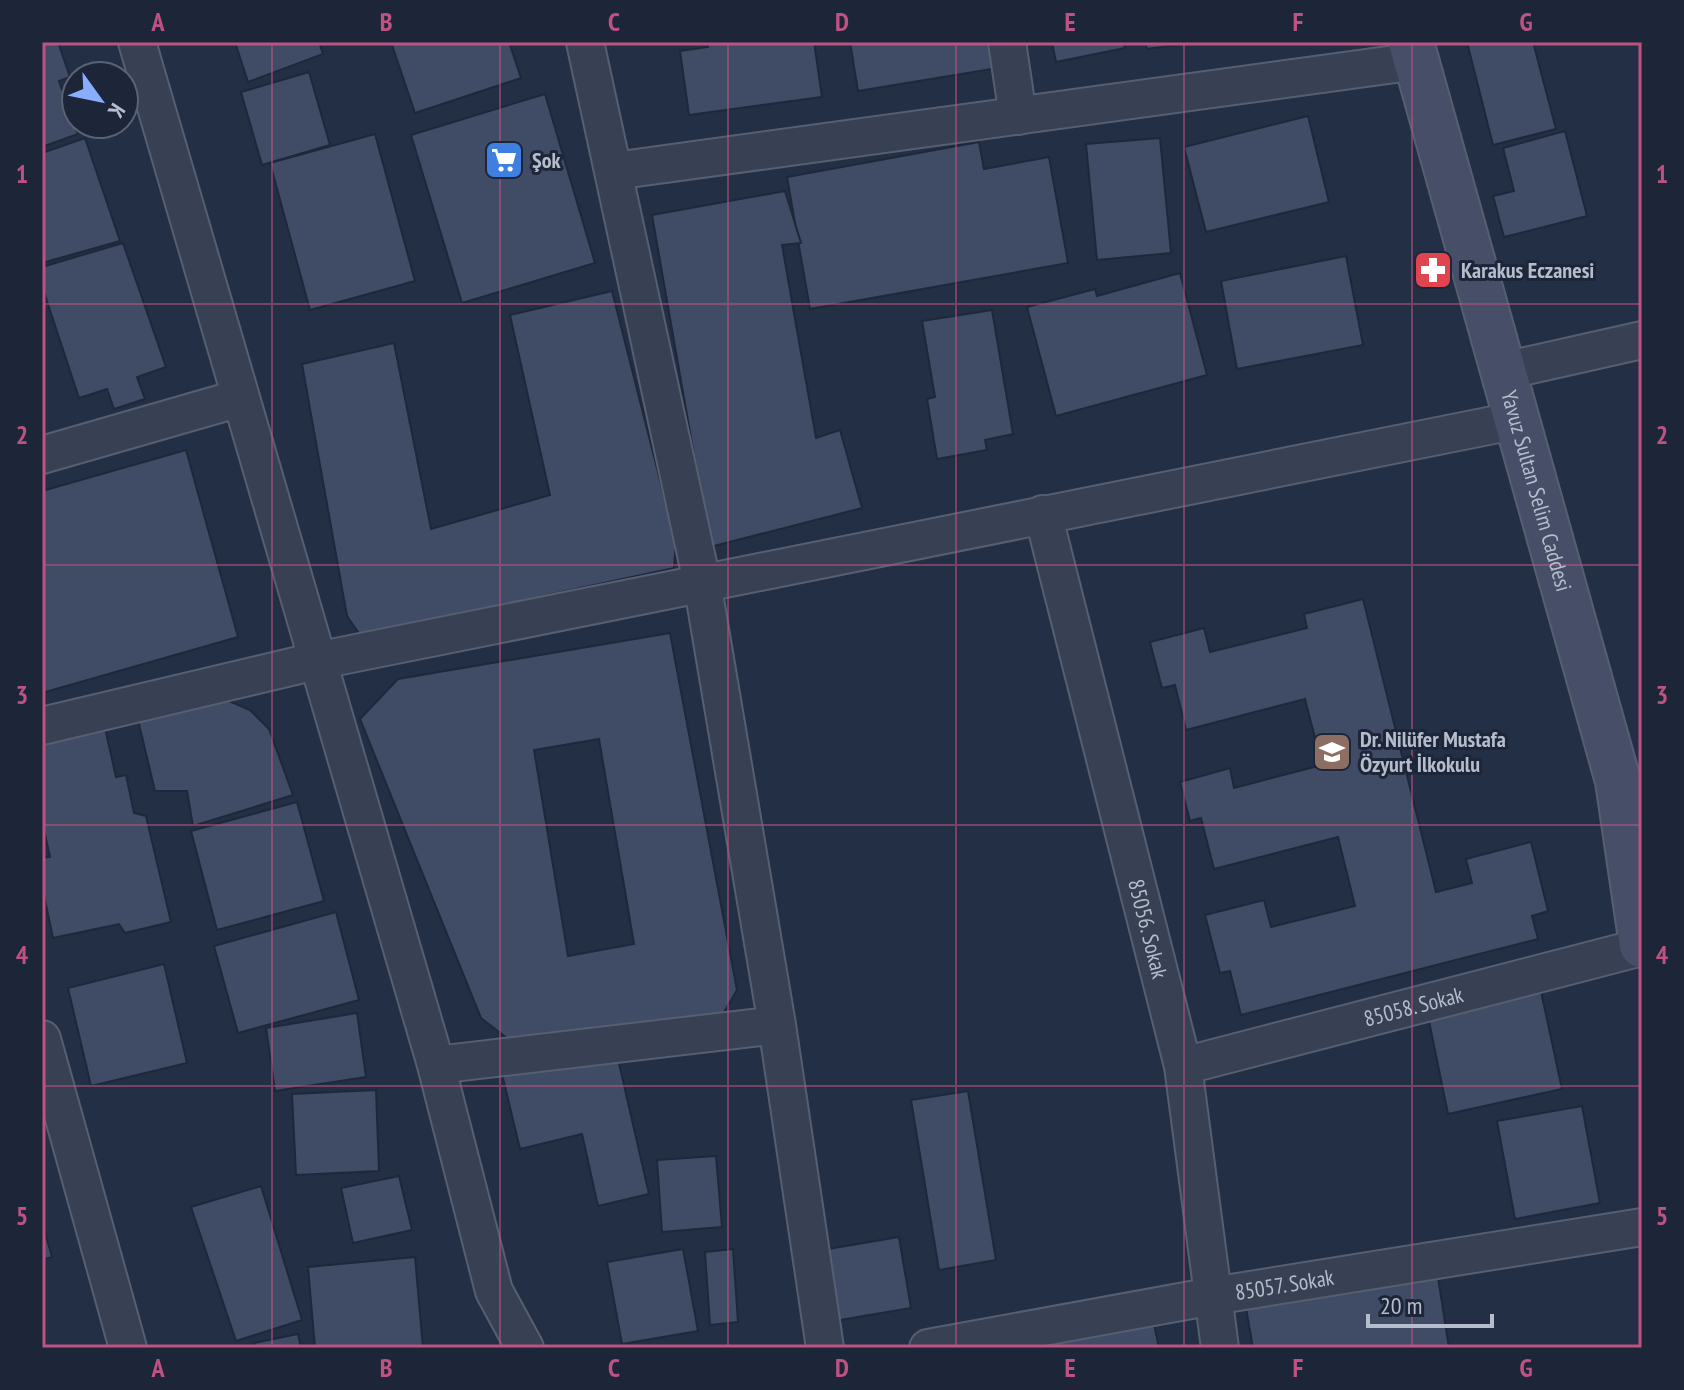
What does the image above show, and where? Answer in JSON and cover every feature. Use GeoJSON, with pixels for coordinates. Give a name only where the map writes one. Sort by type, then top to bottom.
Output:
{"type":"FeatureCollection","features":[{"type":"Feature","properties":{"kind":"street"},"geometry":{"type":"LineString","coordinates":[[137,42],[436,1065],[494,1291],[525,1348]]}},
{"type":"Feature","properties":{"kind":"street"},"geometry":{"type":"LineString","coordinates":[[585,42],[702,582],[777,1025],[825,1348]]}},
{"type":"Feature","properties":{"kind":"street"},"geometry":{"type":"LineString","coordinates":[[1007,42],[1018,116]]}},
{"type":"Feature","properties":{"kind":"street"},"geometry":{"type":"LineString","coordinates":[[614,171],[1018,116],[1414,52]]}},
{"type":"Feature","properties":{"kind":"street","name":"Yavuz Sultan Selim Caddesi"},"geometry":{"type":"LineString","coordinates":[[1414,52],[1518,420],[1630,778],[1642,946]]}},
{"type":"Feature","properties":{"kind":"street"},"geometry":{"type":"LineString","coordinates":[[1504,371],[1642,340]]}},
{"type":"Feature","properties":{"kind":"street"},"geometry":{"type":"LineString","coordinates":[[42,455],[240,398]]}},
{"type":"Feature","properties":{"kind":"street"},"geometry":{"type":"LineString","coordinates":[[42,726],[316,661],[1518,420]]}},
{"type":"Feature","properties":{"kind":"street","name":"85056. Sokak"},"geometry":{"type":"LineString","coordinates":[[1043,514],[1183,1066],[1220,1348]]}},
{"type":"Feature","properties":{"kind":"street","name":"85058. Sokak"},"geometry":{"type":"LineString","coordinates":[[1183,1066],[1642,946]]}},
{"type":"Feature","properties":{"kind":"street"},"geometry":{"type":"LineString","coordinates":[[436,1065],[777,1025]]}},
{"type":"Feature","properties":{"kind":"street"},"geometry":{"type":"LineString","coordinates":[[42,1039],[128,1348]]}},
{"type":"Feature","properties":{"kind":"street","name":"85057. Sokak"},"geometry":{"type":"LineString","coordinates":[[928,1348],[1213,1296],[1642,1227]]}},
{"type":"Feature","properties":{"kind":"building"},"geometry":{"type":"Polygon","coordinates":[[[42,42],[58,42],[64,60],[60,60],[59,81],[61,140],[42,147],[42,42]]]}},
{"type":"Feature","properties":{"kind":"building"},"geometry":{"type":"Polygon","coordinates":[[[235,42],[319,42],[323,54],[248,82],[235,42]]]}},
{"type":"Feature","properties":{"kind":"building"},"geometry":{"type":"Polygon","coordinates":[[[391,42],[509,42],[521,78],[415,113],[391,42]]]}},
{"type":"Feature","properties":{"kind":"building"},"geometry":{"type":"Polygon","coordinates":[[[707,42],[814,42],[822,97],[689,115],[680,51],[708,47],[707,42]]]}},
{"type":"Feature","properties":{"kind":"building"},"geometry":{"type":"Polygon","coordinates":[[[850,42],[993,42],[998,68],[858,91],[850,42]]]}},
{"type":"Feature","properties":{"kind":"building"},"geometry":{"type":"Polygon","coordinates":[[[1052,42],[1123,42],[1125,48],[1056,62],[1052,42]]]}},
{"type":"Feature","properties":{"kind":"building"},"geometry":{"type":"Polygon","coordinates":[[[1145,42],[1199,42],[1147,49],[1145,42]]]}},
{"type":"Feature","properties":{"kind":"building"},"geometry":{"type":"Polygon","coordinates":[[[1467,42],[1533,42],[1556,129],[1493,145],[1467,42]]]}},
{"type":"Feature","properties":{"kind":"building"},"geometry":{"type":"Polygon","coordinates":[[[309,72],[330,145],[262,165],[241,92],[309,72]]]}},
{"type":"Feature","properties":{"kind":"building"},"geometry":{"type":"Polygon","coordinates":[[[545,94],[595,263],[462,303],[411,135],[545,94]]]}},
{"type":"Feature","properties":{"kind":"building"},"geometry":{"type":"Polygon","coordinates":[[[1308,116],[1329,202],[1206,232],[1184,147],[1308,116]]]}},
{"type":"Feature","properties":{"kind":"building"},"geometry":{"type":"Polygon","coordinates":[[[1565,131],[1587,216],[1504,237],[1493,196],[1514,191],[1503,148],[1565,131]]]}},
{"type":"Feature","properties":{"kind":"building"},"geometry":{"type":"Polygon","coordinates":[[[375,134],[415,281],[310,310],[270,163],[375,134]]]}},
{"type":"Feature","properties":{"kind":"building"},"geometry":{"type":"Polygon","coordinates":[[[1160,138],[1171,253],[1097,260],[1086,144],[1160,138]]]}},
{"type":"Feature","properties":{"kind":"building"},"geometry":{"type":"Polygon","coordinates":[[[86,140],[120,241],[42,263],[42,153],[86,140]]]}},
{"type":"Feature","properties":{"kind":"building"},"geometry":{"type":"Polygon","coordinates":[[[979,142],[984,169],[1049,157],[1068,263],[810,309],[787,177],[979,142]]]}},
{"type":"Feature","properties":{"kind":"building"},"geometry":{"type":"Polygon","coordinates":[[[785,191],[801,243],[782,245],[816,438],[840,430],[862,508],[710,547],[652,215],[785,191]]]}},
{"type":"Feature","properties":{"kind":"building"},"geometry":{"type":"Polygon","coordinates":[[[123,243],[166,367],[137,377],[145,399],[114,409],[107,389],[79,398],[42,286],[42,267],[123,243]]]}},
{"type":"Feature","properties":{"kind":"building"},"geometry":{"type":"Polygon","coordinates":[[[1346,256],[1363,345],[1237,369],[1221,281],[1346,256]]]}},
{"type":"Feature","properties":{"kind":"building"},"geometry":{"type":"Polygon","coordinates":[[[1180,273],[1207,375],[1056,416],[1027,307],[1095,289],[1097,296],[1180,273]]]}},
{"type":"Feature","properties":{"kind":"building"},"geometry":{"type":"Polygon","coordinates":[[[612,291],[676,543],[674,568],[360,635],[347,616],[302,364],[394,343],[431,529],[550,495],[510,315],[612,291]]]}},
{"type":"Feature","properties":{"kind":"building"},"geometry":{"type":"Polygon","coordinates":[[[992,310],[1013,434],[985,440],[987,450],[937,459],[927,399],[935,397],[922,321],[992,310]]]}},
{"type":"Feature","properties":{"kind":"building"},"geometry":{"type":"Polygon","coordinates":[[[186,450],[238,637],[42,693],[42,491],[186,450]]]}},
{"type":"Feature","properties":{"kind":"building"},"geometry":{"type":"Polygon","coordinates":[[[1363,599],[1436,892],[1472,883],[1466,859],[1531,842],[1548,911],[1532,916],[1538,939],[1241,1015],[1230,971],[1220,973],[1205,915],[1264,900],[1271,927],[1355,906],[1338,837],[1214,869],[1201,818],[1190,821],[1180,782],[1230,768],[1234,788],[1322,765],[1305,699],[1186,730],[1175,685],[1162,688],[1150,642],[1204,628],[1210,652],[1307,628],[1304,614],[1363,599]]]}},
{"type":"Feature","properties":{"kind":"building"},"geometry":{"type":"Polygon","coordinates":[[[670,633],[737,990],[720,1019],[521,1049],[481,1018],[360,719],[398,679],[670,633]],[[599,739],[534,750],[568,956],[634,944],[599,739]]]}},
{"type":"Feature","properties":{"kind":"building"},"geometry":{"type":"Polygon","coordinates":[[[222,698],[250,710],[269,729],[293,795],[193,826],[187,791],[155,791],[138,720],[222,698]]]}},
{"type":"Feature","properties":{"kind":"building"},"geometry":{"type":"Polygon","coordinates":[[[105,728],[116,777],[126,775],[134,813],[146,816],[171,922],[125,933],[119,924],[53,938],[42,886],[42,858],[50,857],[42,821],[42,742],[105,728]]]}},
{"type":"Feature","properties":{"kind":"building"},"geometry":{"type":"Polygon","coordinates":[[[297,802],[324,901],[217,930],[191,831],[297,802]]]}},
{"type":"Feature","properties":{"kind":"building"},"geometry":{"type":"Polygon","coordinates":[[[336,912],[359,1000],[238,1033],[214,946],[336,912]]]}},
{"type":"Feature","properties":{"kind":"building"},"geometry":{"type":"Polygon","coordinates":[[[164,964],[187,1063],[91,1086],[68,988],[164,964]]]}},
{"type":"Feature","properties":{"kind":"building"},"geometry":{"type":"Polygon","coordinates":[[[1540,987],[1562,1089],[1448,1114],[1427,1011],[1540,987]]]}},
{"type":"Feature","properties":{"kind":"building"},"geometry":{"type":"Polygon","coordinates":[[[357,1013],[366,1077],[275,1091],[266,1028],[357,1013]]]}},
{"type":"Feature","properties":{"kind":"building"},"geometry":{"type":"Polygon","coordinates":[[[615,1046],[649,1194],[598,1206],[582,1134],[520,1149],[502,1074],[615,1046]]]}},
{"type":"Feature","properties":{"kind":"building"},"geometry":{"type":"Polygon","coordinates":[[[376,1090],[379,1171],[296,1175],[292,1094],[376,1090]]]}},
{"type":"Feature","properties":{"kind":"building"},"geometry":{"type":"Polygon","coordinates":[[[968,1091],[996,1260],[939,1270],[911,1100],[968,1091]]]}},
{"type":"Feature","properties":{"kind":"building"},"geometry":{"type":"Polygon","coordinates":[[[1582,1106],[1600,1203],[1515,1219],[1497,1121],[1582,1106]]]}},
{"type":"Feature","properties":{"kind":"building"},"geometry":{"type":"Polygon","coordinates":[[[716,1156],[722,1227],[662,1232],[657,1160],[716,1156]]]}},
{"type":"Feature","properties":{"kind":"building"},"geometry":{"type":"Polygon","coordinates":[[[399,1176],[412,1230],[353,1243],[341,1188],[399,1176]]]}},
{"type":"Feature","properties":{"kind":"building"},"geometry":{"type":"Polygon","coordinates":[[[261,1186],[302,1320],[236,1341],[191,1207],[261,1186]]]}},
{"type":"Feature","properties":{"kind":"building"},"geometry":{"type":"Polygon","coordinates":[[[42,1222],[52,1257],[42,1260],[42,1222]]]}},
{"type":"Feature","properties":{"kind":"building"},"geometry":{"type":"Polygon","coordinates":[[[899,1237],[911,1308],[834,1321],[822,1250],[899,1237]]]}},
{"type":"Feature","properties":{"kind":"building"},"geometry":{"type":"Polygon","coordinates":[[[683,1249],[698,1331],[622,1344],[607,1262],[683,1249]]]}},
{"type":"Feature","properties":{"kind":"building"},"geometry":{"type":"Polygon","coordinates":[[[733,1249],[738,1322],[710,1325],[705,1252],[733,1249]]]}},
{"type":"Feature","properties":{"kind":"building"},"geometry":{"type":"Polygon","coordinates":[[[415,1257],[423,1348],[315,1348],[308,1267],[415,1257]]]}},
{"type":"Feature","properties":{"kind":"building"},"geometry":{"type":"Polygon","coordinates":[[[1438,1277],[1449,1348],[1253,1348],[1246,1308],[1438,1277]]]}},
{"type":"Feature","properties":{"kind":"building"},"geometry":{"type":"Polygon","coordinates":[[[1153,1319],[1159,1348],[1054,1348],[1052,1339],[1153,1319]]]}},
{"type":"Feature","properties":{"kind":"building"},"geometry":{"type":"Polygon","coordinates":[[[298,1334],[301,1348],[256,1348],[254,1343],[298,1334]]]}},
{"type":"Feature","properties":{"kind":"place","name":"Şok"},"geometry":{"type":"Point","coordinates":[504,160]}},
{"type":"Feature","properties":{"kind":"place","name":"Karakus Eczanesi"},"geometry":{"type":"Point","coordinates":[1433,270]}},
{"type":"Feature","properties":{"kind":"place","name":"Dr. Nilüfer Mustafa Özyurt İlkokulu"},"geometry":{"type":"Point","coordinates":[1332,752]}}]}
